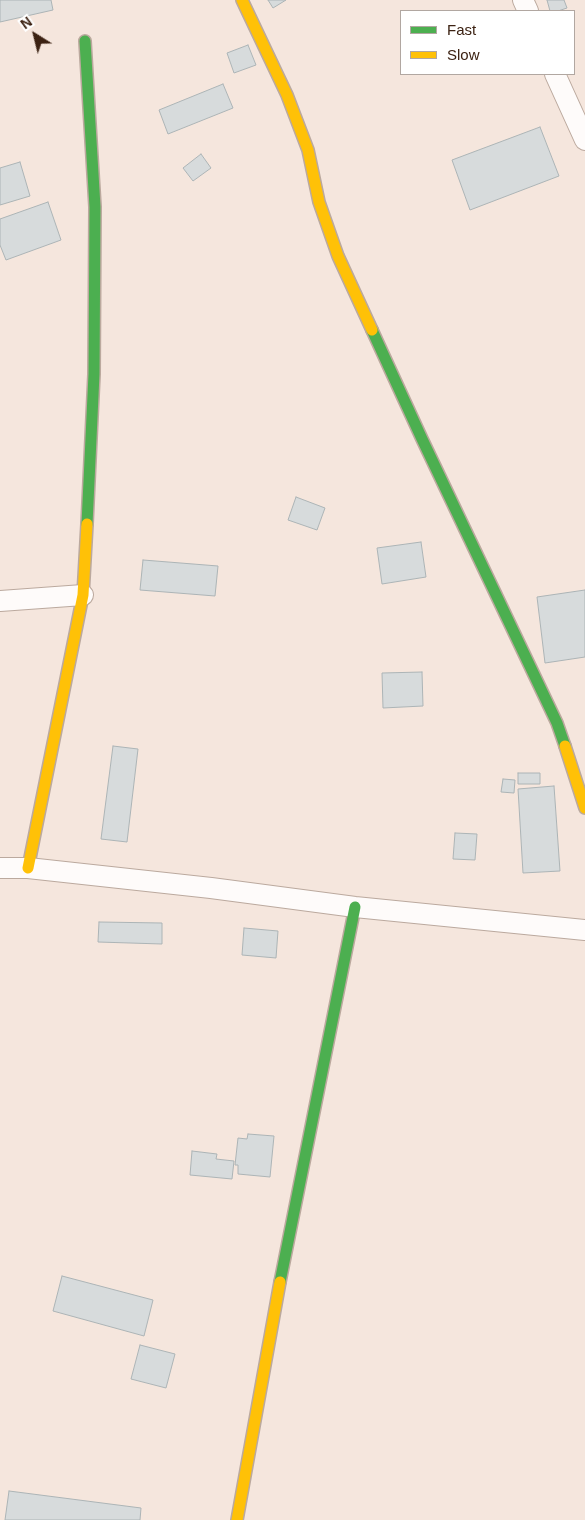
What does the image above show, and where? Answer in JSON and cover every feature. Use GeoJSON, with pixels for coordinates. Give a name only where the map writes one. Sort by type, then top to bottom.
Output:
{"type":"FeatureCollection","features":[{"type":"Feature","properties":{"kind":"street"},"geometry":{"type":"LineString","coordinates":[[242,0],[286,94],[308,150],[319,202],[338,256],[422,439],[557,723],[585,808]]}},
{"type":"Feature","properties":{"kind":"street"},"geometry":{"type":"LineString","coordinates":[[28,868],[83,595],[94,374],[95,207],[86,41]]}},
{"type":"Feature","properties":{"kind":"street"},"geometry":{"type":"LineString","coordinates":[[556,75],[585,140]]}},
{"type":"Feature","properties":{"kind":"street"},"geometry":{"type":"LineString","coordinates":[[0,601],[83,595]]}},
{"type":"Feature","properties":{"kind":"street"},"geometry":{"type":"LineString","coordinates":[[0,868],[28,868],[211,888],[355,907],[585,930]]}},
{"type":"Feature","properties":{"kind":"street"},"geometry":{"type":"LineString","coordinates":[[237,1520],[282,1269],[355,907]]}},
{"type":"Feature","properties":{"kind":"building"},"geometry":{"type":"Polygon","coordinates":[[[0,0],[51,0],[53,10],[0,22],[0,0]]]}},
{"type":"Feature","properties":{"kind":"building"},"geometry":{"type":"Polygon","coordinates":[[[268,0],[286,0],[273,8],[268,0]]]}},
{"type":"Feature","properties":{"kind":"building"},"geometry":{"type":"Polygon","coordinates":[[[547,0],[564,0],[567,8],[550,10],[547,0]]]}},
{"type":"Feature","properties":{"kind":"building"},"geometry":{"type":"Polygon","coordinates":[[[248,45],[256,65],[234,73],[227,53],[248,45]]]}},
{"type":"Feature","properties":{"kind":"building"},"geometry":{"type":"Polygon","coordinates":[[[223,84],[233,108],[168,134],[159,110],[223,84]]]}},
{"type":"Feature","properties":{"kind":"building"},"geometry":{"type":"Polygon","coordinates":[[[540,127],[559,176],[470,210],[452,160],[540,127]]]}},
{"type":"Feature","properties":{"kind":"building"},"geometry":{"type":"Polygon","coordinates":[[[201,154],[211,168],[193,181],[183,168],[201,154]]]}},
{"type":"Feature","properties":{"kind":"building"},"geometry":{"type":"Polygon","coordinates":[[[20,162],[30,196],[0,205],[0,168],[20,162]]]}},
{"type":"Feature","properties":{"kind":"building"},"geometry":{"type":"Polygon","coordinates":[[[48,202],[61,240],[6,260],[0,245],[0,219],[48,202]]]}},
{"type":"Feature","properties":{"kind":"building"},"geometry":{"type":"Polygon","coordinates":[[[296,497],[325,508],[317,530],[288,520],[296,497]]]}},
{"type":"Feature","properties":{"kind":"building"},"geometry":{"type":"Polygon","coordinates":[[[421,542],[426,577],[382,584],[377,548],[421,542]]]}},
{"type":"Feature","properties":{"kind":"building"},"geometry":{"type":"Polygon","coordinates":[[[143,560],[218,566],[215,596],[140,590],[143,560]]]}},
{"type":"Feature","properties":{"kind":"building"},"geometry":{"type":"Polygon","coordinates":[[[585,590],[585,657],[545,663],[537,597],[585,590]]]}},
{"type":"Feature","properties":{"kind":"building"},"geometry":{"type":"Polygon","coordinates":[[[422,672],[423,706],[383,708],[382,673],[422,672]]]}},
{"type":"Feature","properties":{"kind":"building"},"geometry":{"type":"Polygon","coordinates":[[[113,746],[138,749],[127,842],[101,839],[113,746]]]}},
{"type":"Feature","properties":{"kind":"building"},"geometry":{"type":"Polygon","coordinates":[[[518,773],[540,773],[540,784],[518,784],[518,773]]]}},
{"type":"Feature","properties":{"kind":"building"},"geometry":{"type":"Polygon","coordinates":[[[503,779],[515,780],[514,793],[501,792],[503,779]]]}},
{"type":"Feature","properties":{"kind":"building"},"geometry":{"type":"Polygon","coordinates":[[[554,786],[560,871],[523,873],[518,789],[554,786]]]}},
{"type":"Feature","properties":{"kind":"building"},"geometry":{"type":"Polygon","coordinates":[[[455,833],[477,834],[475,860],[453,859],[455,833]]]}},
{"type":"Feature","properties":{"kind":"building"},"geometry":{"type":"Polygon","coordinates":[[[99,922],[162,923],[162,944],[98,942],[99,922]]]}},
{"type":"Feature","properties":{"kind":"building"},"geometry":{"type":"Polygon","coordinates":[[[244,928],[278,931],[276,958],[242,955],[244,928]]]}},
{"type":"Feature","properties":{"kind":"building"},"geometry":{"type":"Polygon","coordinates":[[[248,1134],[274,1136],[270,1177],[238,1174],[238,1165],[235,1165],[238,1138],[247,1139],[248,1134]]]}},
{"type":"Feature","properties":{"kind":"building"},"geometry":{"type":"Polygon","coordinates":[[[192,1151],[217,1154],[216,1159],[234,1161],[232,1179],[190,1175],[192,1151]]]}},
{"type":"Feature","properties":{"kind":"building"},"geometry":{"type":"Polygon","coordinates":[[[62,1276],[153,1300],[144,1336],[53,1311],[62,1276]]]}},
{"type":"Feature","properties":{"kind":"building"},"geometry":{"type":"Polygon","coordinates":[[[140,1345],[175,1354],[166,1388],[131,1379],[140,1345]]]}},
{"type":"Feature","properties":{"kind":"building"},"geometry":{"type":"Polygon","coordinates":[[[9,1491],[141,1508],[140,1520],[5,1520],[9,1491]]]}},
{"type":"Feature","properties":{"kind":"traffic: fast"},"geometry":{"type":"LineString","coordinates":[[85,41],[95,207],[94,374],[87,524]]}},
{"type":"Feature","properties":{"kind":"traffic: fast"},"geometry":{"type":"LineString","coordinates":[[372,330],[557,723],[565,746]]}},
{"type":"Feature","properties":{"kind":"traffic: fast"},"geometry":{"type":"LineString","coordinates":[[280,1282],[355,907]]}},
{"type":"Feature","properties":{"kind":"traffic: slow"},"geometry":{"type":"LineString","coordinates":[[242,0],[287,95],[308,150],[319,202],[338,256],[372,330]]}},
{"type":"Feature","properties":{"kind":"traffic: slow"},"geometry":{"type":"LineString","coordinates":[[28,868],[83,595],[87,524]]}},
{"type":"Feature","properties":{"kind":"traffic: slow"},"geometry":{"type":"LineString","coordinates":[[565,746],[585,808]]}},
{"type":"Feature","properties":{"kind":"traffic: slow"},"geometry":{"type":"LineString","coordinates":[[237,1520],[280,1282]]}}]}
